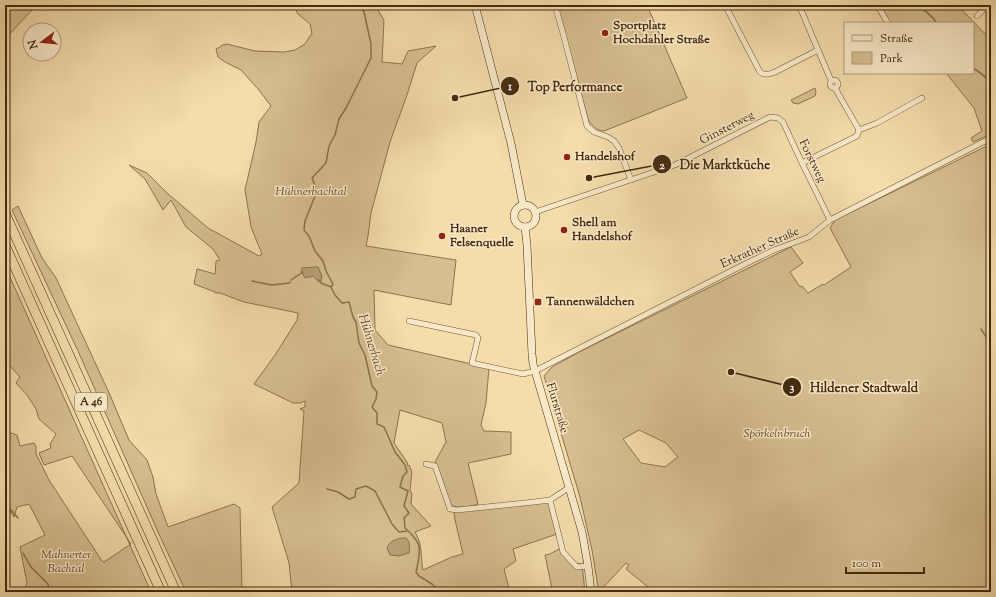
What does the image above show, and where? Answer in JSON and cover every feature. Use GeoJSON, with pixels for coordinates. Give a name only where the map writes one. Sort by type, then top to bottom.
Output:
{"type":"FeatureCollection","features":[{"type":"Feature","properties":{"kind":"highway","name":"A 46"},"geometry":{"type":"LineString","coordinates":[[5,213],[176,592]]}},
{"type":"Feature","properties":{"kind":"highway","name":"A 46"},"geometry":{"type":"LineString","coordinates":[[5,245],[162,592]]}},
{"type":"Feature","properties":{"kind":"main road"},"geometry":{"type":"LineString","coordinates":[[475,5],[511,143],[523,204]]}},
{"type":"Feature","properties":{"kind":"main road"},"geometry":{"type":"LineString","coordinates":[[523,204],[530,206],[535,212],[536,217],[534,221],[526,227],[518,225],[514,219],[514,211],[523,204]]}},
{"type":"Feature","properties":{"kind":"main road","name":"Flurstraße"},"geometry":{"type":"LineString","coordinates":[[526,227],[532,354],[535,371],[582,532],[588,566],[590,592]]}},
{"type":"Feature","properties":{"kind":"street"},"geometry":{"type":"LineString","coordinates":[[555,5],[587,126],[594,132],[614,141],[619,148],[631,180]]}},
{"type":"Feature","properties":{"kind":"street"},"geometry":{"type":"LineString","coordinates":[[725,5],[760,72],[763,74],[767,75],[775,72],[818,50]]}},
{"type":"Feature","properties":{"kind":"street"},"geometry":{"type":"LineString","coordinates":[[799,5],[830,78]]}},
{"type":"Feature","properties":{"kind":"street"},"geometry":{"type":"LineString","coordinates":[[877,5],[887,22]]}},
{"type":"Feature","properties":{"kind":"street"},"geometry":{"type":"LineString","coordinates":[[977,16],[988,5]]}},
{"type":"Feature","properties":{"kind":"street"},"geometry":{"type":"LineString","coordinates":[[802,163],[857,136],[859,130],[835,88]]}},
{"type":"Feature","properties":{"kind":"street"},"geometry":{"type":"LineString","coordinates":[[859,130],[878,122],[922,98]]}},
{"type":"Feature","properties":{"kind":"street","name":"Forstweg"},"geometry":{"type":"LineString","coordinates":[[770,117],[778,118],[783,122],[830,220]]}},
{"type":"Feature","properties":{"kind":"street","name":"Ginsterweg"},"geometry":{"type":"LineString","coordinates":[[535,212],[675,165],[770,117]]}},
{"type":"Feature","properties":{"kind":"street","name":"Erkrather Straße"},"geometry":{"type":"LineString","coordinates":[[535,371],[745,264],[774,250],[809,237],[830,220],[991,138]]}},
{"type":"Feature","properties":{"kind":"street"},"geometry":{"type":"LineString","coordinates":[[409,321],[476,335],[478,338],[472,363],[523,374],[535,371]]}},
{"type":"Feature","properties":{"kind":"street"},"geometry":{"type":"LineString","coordinates":[[426,464],[435,466],[450,509],[457,510],[550,500],[570,487]]}},
{"type":"Feature","properties":{"kind":"street"},"geometry":{"type":"LineString","coordinates":[[550,500],[564,552],[577,567],[588,566]]}},
{"type":"Feature","properties":{"kind":"green space"},"geometry":{"type":"Polygon","coordinates":[[[5,5],[32,5],[32,10],[5,39],[5,5]]]}},
{"type":"Feature","properties":{"kind":"green space","name":"Hühnerbachtal"},"geometry":{"type":"Polygon","coordinates":[[[293,5],[375,5],[384,20],[382,62],[402,64],[408,51],[436,46],[417,63],[390,142],[371,213],[366,246],[456,260],[451,305],[374,290],[375,330],[388,345],[489,368],[486,403],[481,425],[484,431],[511,432],[511,454],[468,463],[478,504],[464,507],[450,505],[435,462],[446,442],[442,423],[400,410],[394,443],[412,472],[410,490],[412,494],[411,504],[431,526],[415,532],[420,544],[423,570],[452,557],[463,554],[454,512],[548,502],[557,534],[513,549],[516,561],[504,569],[510,592],[292,592],[289,563],[272,507],[299,483],[304,411],[300,409],[305,407],[305,401],[293,403],[254,384],[275,355],[297,320],[298,313],[244,302],[220,293],[215,293],[194,284],[197,269],[215,274],[216,261],[220,260],[213,249],[186,227],[171,200],[163,210],[145,179],[129,165],[147,173],[167,193],[208,228],[259,256],[262,254],[251,227],[245,190],[259,122],[271,106],[241,70],[218,57],[216,49],[227,44],[255,51],[284,52],[295,50],[305,44],[312,33],[310,24],[298,14],[293,5]]]}},
{"type":"Feature","properties":{"kind":"green space"},"geometry":{"type":"Polygon","coordinates":[[[557,5],[647,5],[687,98],[604,131],[594,127],[588,119],[557,5]]]}},
{"type":"Feature","properties":{"kind":"green space"},"geometry":{"type":"Polygon","coordinates":[[[874,5],[960,5],[963,11],[974,22],[884,22],[874,5]]]}},
{"type":"Feature","properties":{"kind":"green space"},"geometry":{"type":"Polygon","coordinates":[[[974,22],[991,40],[991,134],[973,142],[971,138],[982,131],[974,108],[947,74],[974,74],[974,22]]]}},
{"type":"Feature","properties":{"kind":"green space"},"geometry":{"type":"Polygon","coordinates":[[[815,88],[815,96],[798,104],[793,103],[791,100],[815,88]]]}},
{"type":"Feature","properties":{"kind":"green space","name":"Spörkelnbruch"},"geometry":{"type":"Polygon","coordinates":[[[991,144],[991,592],[654,592],[626,569],[629,565],[626,563],[600,591],[580,497],[544,376],[552,367],[581,351],[791,247],[803,263],[790,272],[800,287],[802,286],[808,293],[823,284],[824,285],[851,267],[830,228],[835,220],[991,144]],[[639,430],[623,439],[641,463],[665,467],[678,457],[666,443],[639,430]]]}},
{"type":"Feature","properties":{"kind":"green space"},"geometry":{"type":"Polygon","coordinates":[[[18,206],[42,258],[56,278],[129,440],[147,460],[153,477],[156,494],[168,527],[234,504],[240,508],[242,592],[186,592],[78,351],[12,210],[18,206]]]}},
{"type":"Feature","properties":{"kind":"green space"},"geometry":{"type":"Polygon","coordinates":[[[5,266],[126,537],[72,456],[44,465],[39,453],[51,448],[50,444],[56,434],[39,419],[36,409],[27,395],[16,383],[20,377],[9,365],[5,357],[5,266]]]}},
{"type":"Feature","properties":{"kind":"green space","name":"Mahnerter Bachtal"},"geometry":{"type":"Polygon","coordinates":[[[5,431],[17,435],[20,446],[34,443],[36,446],[36,454],[49,480],[102,561],[104,562],[130,545],[151,592],[23,592],[27,583],[20,547],[45,535],[29,504],[17,507],[14,517],[10,511],[5,510],[5,431]]]}},
{"type":"Feature","properties":{"kind":"green space"},"geometry":{"type":"Polygon","coordinates":[[[561,548],[572,563],[582,564],[585,592],[542,592],[552,589],[545,555],[561,548]]]}},
{"type":"Feature","properties":{"kind":"shaded area"},"geometry":{"type":"Polygon","coordinates":[[[318,267],[322,276],[321,281],[318,281],[313,276],[305,278],[301,271],[302,268],[318,267]]]}},
{"type":"Feature","properties":{"kind":"shaded area"},"geometry":{"type":"Polygon","coordinates":[[[406,538],[408,541],[410,546],[409,553],[399,556],[390,555],[387,548],[389,544],[392,541],[406,538]]]}},
{"type":"Feature","properties":{"kind":"waterway","name":"Hühnerbach"},"geometry":{"type":"LineString","coordinates":[[358,5],[364,12],[371,44],[371,58],[339,119],[335,135],[329,146],[326,163],[312,178],[315,186],[315,196],[305,221],[304,230],[309,236],[315,251],[323,261],[326,271],[333,284],[331,287],[335,295],[342,303],[349,302],[356,322],[359,343],[365,355],[372,386],[377,392],[376,399],[372,407],[377,413],[377,424],[384,427],[395,452],[405,465],[407,472],[403,476],[400,487],[408,491],[404,506],[409,513],[404,518],[405,528],[419,546],[416,572],[440,592]]}},
{"type":"Feature","properties":{"kind":"waterway"},"geometry":{"type":"LineString","coordinates":[[915,5],[927,12],[936,22]]}},
{"type":"Feature","properties":{"kind":"waterway"},"geometry":{"type":"LineString","coordinates":[[974,69],[983,75],[991,84]]}},
{"type":"Feature","properties":{"kind":"waterway"},"geometry":{"type":"LineString","coordinates":[[291,280],[303,272]]}},
{"type":"Feature","properties":{"kind":"waterway"},"geometry":{"type":"LineString","coordinates":[[319,280],[321,283],[331,287]]}},
{"type":"Feature","properties":{"kind":"waterway"},"geometry":{"type":"LineString","coordinates":[[252,281],[272,285],[290,282]]}},
{"type":"Feature","properties":{"kind":"waterway"},"geometry":{"type":"LineString","coordinates":[[981,329],[991,344]]}},
{"type":"Feature","properties":{"kind":"waterway"},"geometry":{"type":"LineString","coordinates":[[327,489],[338,492],[349,499],[355,497],[356,489],[366,486],[375,491],[392,524],[399,532],[407,531]]}},
{"type":"Feature","properties":{"kind":"waterway"},"geometry":{"type":"LineString","coordinates":[[5,506],[18,518]]}},
{"type":"Feature","properties":{"kind":"waterway"},"geometry":{"type":"LineString","coordinates":[[23,553],[31,567],[48,584],[49,592]]}},
{"type":"Feature","properties":{"kind":"place","name":"Sportplatz Hochdahler Straße"},"geometry":{"type":"Point","coordinates":[605,33]}},
{"type":"Feature","properties":{"kind":"place","name":"Top Performance"},"geometry":{"type":"Point","coordinates":[455,98]}},
{"type":"Feature","properties":{"kind":"place","name":"Handelshof"},"geometry":{"type":"Point","coordinates":[567,157]}},
{"type":"Feature","properties":{"kind":"place","name":"Die Marktküche"},"geometry":{"type":"Point","coordinates":[589,178]}},
{"type":"Feature","properties":{"kind":"place","name":"Shell am Handelshof"},"geometry":{"type":"Point","coordinates":[564,230]}},
{"type":"Feature","properties":{"kind":"place","name":"Haaner Felsenquelle"},"geometry":{"type":"Point","coordinates":[442,236]}},
{"type":"Feature","properties":{"kind":"place","name":"Tannenwäldchen"},"geometry":{"type":"Point","coordinates":[538,302]}},
{"type":"Feature","properties":{"kind":"place","name":"Hildener Stadtwald"},"geometry":{"type":"Point","coordinates":[731,372]}}]}
